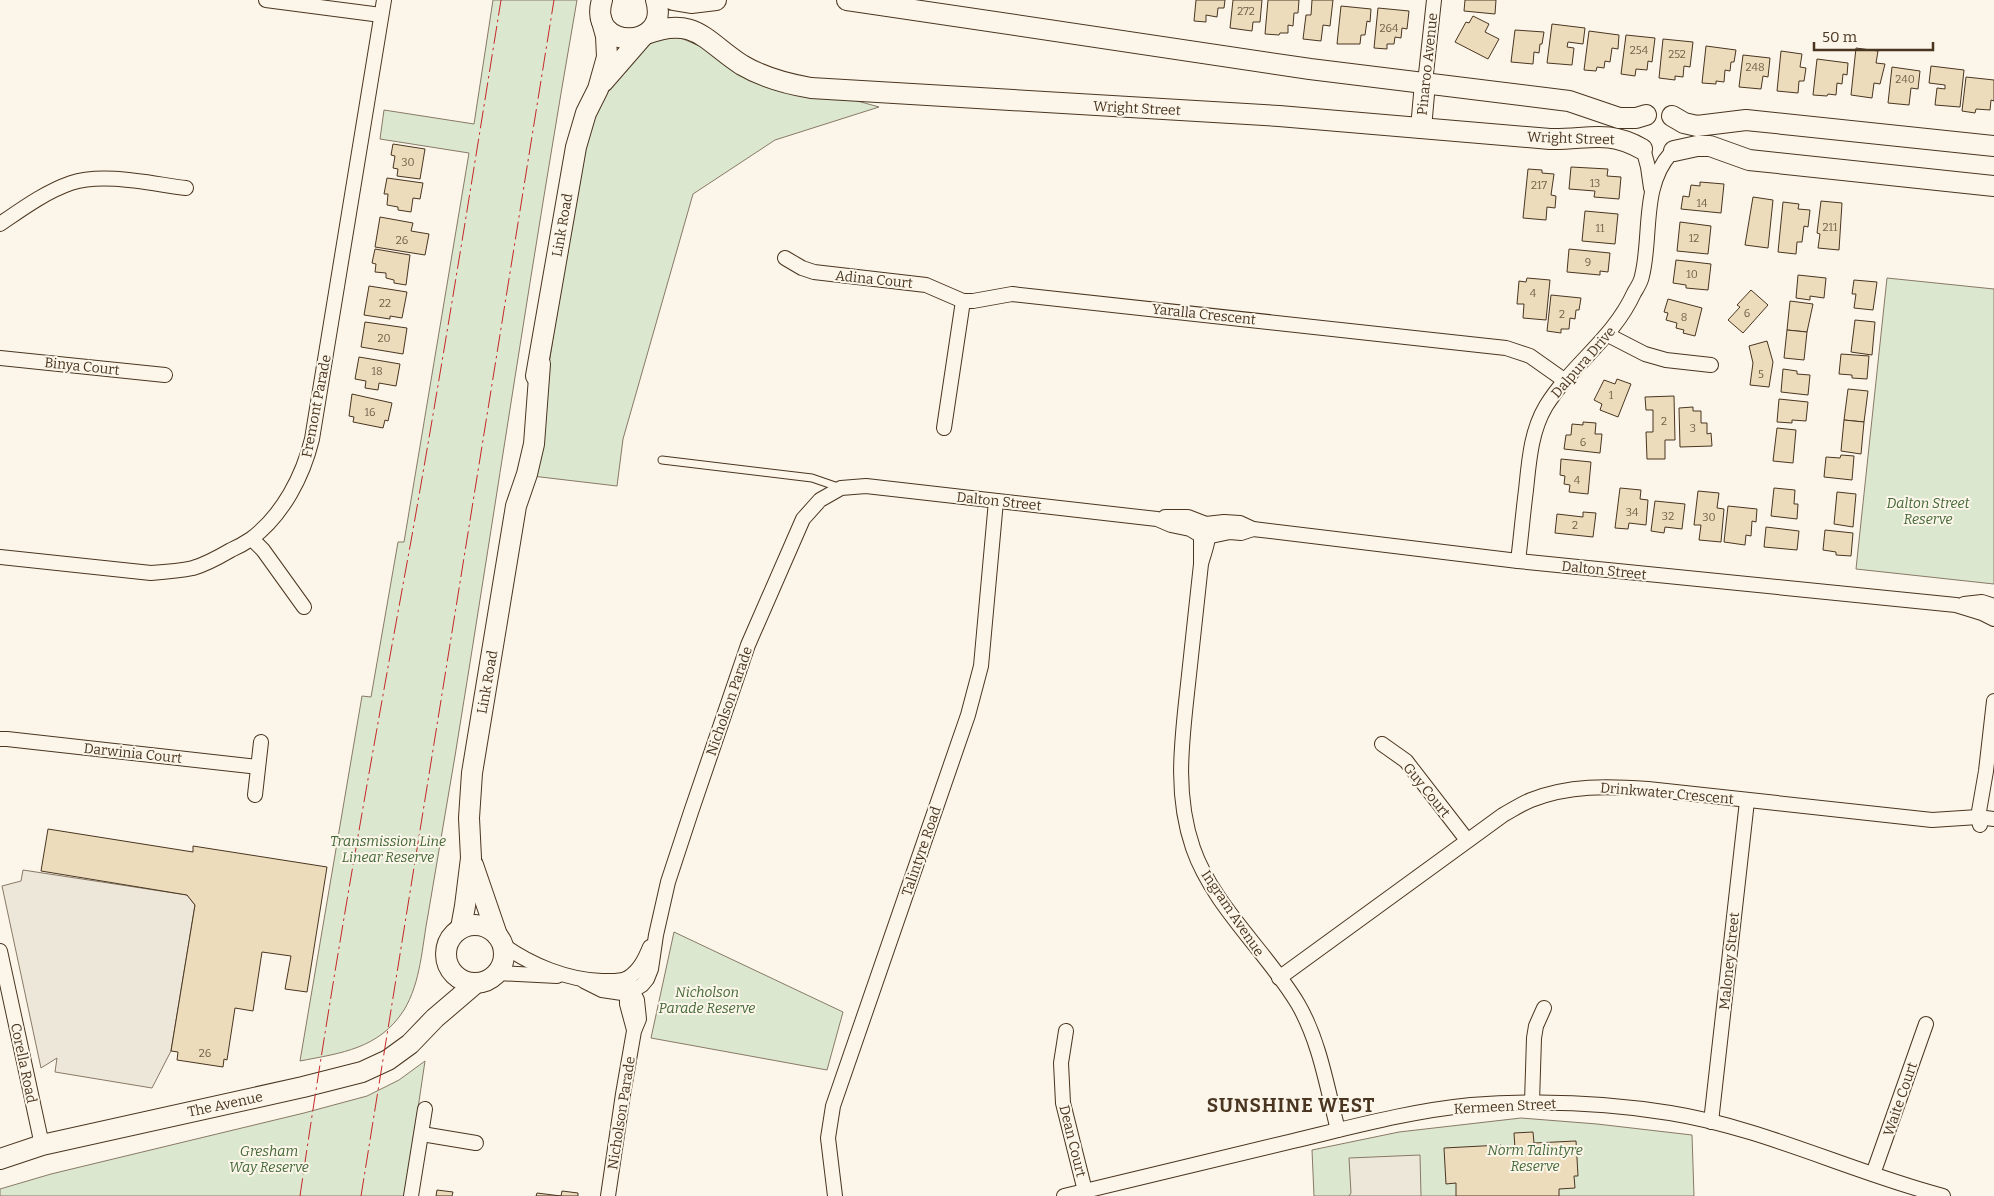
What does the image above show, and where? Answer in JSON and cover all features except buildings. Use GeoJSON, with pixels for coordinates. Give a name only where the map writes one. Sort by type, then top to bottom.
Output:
{"type":"FeatureCollection","features":[{"type":"Feature","properties":{"kind":"street"},"geometry":{"type":"LineString","coordinates":[[266,0],[381,16]]}},
{"type":"Feature","properties":{"kind":"street","name":"Fremont Parade"},"geometry":{"type":"LineString","coordinates":[[0,557],[151,573],[173,571],[213,561],[252,539],[276,515],[296,484],[306,462],[310,446],[384,0]]}},
{"type":"Feature","properties":{"kind":"street","name":"Link Road"},"geometry":{"type":"LineString","coordinates":[[598,89],[652,27],[657,19],[656,0]]}},
{"type":"Feature","properties":{"kind":"street"},"geometry":{"type":"LineString","coordinates":[[673,0],[691,3],[716,0]]}},
{"type":"Feature","properties":{"kind":"street","name":"Wright Street"},"geometry":{"type":"LineString","coordinates":[[847,0],[1310,69],[1572,102],[1605,115],[1619,118],[1636,118],[1646,115]]}},
{"type":"Feature","properties":{"kind":"street","name":"Pinaroo Avenue"},"geometry":{"type":"LineString","coordinates":[[1421,128],[1434,0]]}},
{"type":"Feature","properties":{"kind":"street","name":"Link Road"},"geometry":{"type":"LineString","coordinates":[[461,928],[466,906],[471,858],[469,818],[472,772],[516,506],[520,442],[540,364],[576,147],[586,113],[598,89],[606,62],[606,36],[601,9]]}},
{"type":"Feature","properties":{"kind":"street","name":"Wright Street"},"geometry":{"type":"LineString","coordinates":[[601,9],[605,27],[618,37],[628,39],[668,28],[691,31],[708,38],[742,64],[764,76],[787,84],[811,88],[1280,116],[1550,139],[1606,136],[1627,141],[1643,151]]}},
{"type":"Feature","properties":{"kind":"street"},"geometry":{"type":"LineString","coordinates":[[1994,146],[1746,120],[1697,126],[1684,123],[1672,116],[1657,111],[1646,115],[1639,123],[1636,134],[1643,151],[1657,157],[1697,146],[1710,146],[1754,160],[1994,186]]}},
{"type":"Feature","properties":{"kind":"street"},"geometry":{"type":"LineString","coordinates":[[1672,116],[1679,123],[1682,133],[1680,143],[1673,152]]}},
{"type":"Feature","properties":{"kind":"street","name":"Dalpura Drive"},"geometry":{"type":"LineString","coordinates":[[1643,151],[1648,167],[1651,196]]}},
{"type":"Feature","properties":{"kind":"street","name":"Dalpura Drive"},"geometry":{"type":"LineString","coordinates":[[1518,561],[1531,449],[1536,427],[1545,407],[1564,380],[1608,335],[1628,308],[1642,277],[1651,196],[1660,168],[1673,152]]}},
{"type":"Feature","properties":{"kind":"street"},"geometry":{"type":"LineString","coordinates":[[0,224],[42,196],[72,183],[104,178],[186,188]]}},
{"type":"Feature","properties":{"kind":"street","name":"Adina Court"},"geometry":{"type":"LineString","coordinates":[[785,258],[802,268],[814,272],[926,284],[963,301]]}},
{"type":"Feature","properties":{"kind":"street","name":"Yaralla Crescent"},"geometry":{"type":"LineString","coordinates":[[963,301],[974,301],[1012,294],[1480,344],[1506,348],[1530,356],[1564,380]]}},
{"type":"Feature","properties":{"kind":"street"},"geometry":{"type":"LineString","coordinates":[[944,428],[963,301]]}},
{"type":"Feature","properties":{"kind":"street"},"geometry":{"type":"LineString","coordinates":[[1608,335],[1645,354],[1666,360],[1711,365]]}},
{"type":"Feature","properties":{"kind":"street","name":"Binya Court"},"geometry":{"type":"LineString","coordinates":[[0,358],[165,376]]}},
{"type":"Feature","properties":{"kind":"street","name":"Dalton Street"},"geometry":{"type":"LineString","coordinates":[[841,488],[866,486],[1157,519],[1171,525],[1205,532],[1242,533],[1253,530],[1518,561],[1956,605],[1982,612],[1994,619]]}},
{"type":"Feature","properties":{"kind":"street","name":"Nicholson Parade"},"geometry":{"type":"LineString","coordinates":[[608,1196],[634,1031],[640,1018],[640,1011],[629,987],[656,935],[668,882],[690,812],[748,645],[803,519],[820,500],[841,488]]}},
{"type":"Feature","properties":{"kind":"street","name":"Talintyre Road"},"geometry":{"type":"LineString","coordinates":[[835,1196],[828,1138],[833,1106],[968,715],[981,666],[996,501]]}},
{"type":"Feature","properties":{"kind":"street","name":"Ingram Avenue"},"geometry":{"type":"LineString","coordinates":[[1205,532],[1180,758],[1180,792],[1185,820],[1193,849],[1216,892],[1298,1005],[1314,1042],[1338,1130]]}},
{"type":"Feature","properties":{"kind":"street"},"geometry":{"type":"LineString","coordinates":[[252,539],[263,550],[304,607]]}},
{"type":"Feature","properties":{"kind":"street","name":"Dalton Street"},"geometry":{"type":"LineString","coordinates":[[1956,605],[1982,602],[1994,606]]}},
{"type":"Feature","properties":{"kind":"street"},"geometry":{"type":"LineString","coordinates":[[1984,820],[1986,771],[1994,701]]}},
{"type":"Feature","properties":{"kind":"street","name":"Darwinia Court"},"geometry":{"type":"LineString","coordinates":[[2,738],[258,767]]}},
{"type":"Feature","properties":{"kind":"street"},"geometry":{"type":"LineString","coordinates":[[255,795],[261,742]]}},
{"type":"Feature","properties":{"kind":"street","name":"Guy Court"},"geometry":{"type":"LineString","coordinates":[[1382,744],[1406,761],[1467,840]]}},
{"type":"Feature","properties":{"kind":"street","name":"Drinkwater Crescent"},"geometry":{"type":"LineString","coordinates":[[1279,978],[1503,815],[1531,800],[1568,789],[1604,786],[1648,789],[1932,820],[1945,824],[1984,820],[1994,829]]}},
{"type":"Feature","properties":{"kind":"street","name":"Maloney Street"},"geometry":{"type":"LineString","coordinates":[[1711,1122],[1747,801]]}},
{"type":"Feature","properties":{"kind":"street","name":"Link Road"},"geometry":{"type":"LineString","coordinates":[[471,858],[500,940]]}},
{"type":"Feature","properties":{"kind":"street"},"geometry":{"type":"LineString","coordinates":[[500,940],[504,955],[502,964],[497,973],[484,982],[476,983],[459,979],[448,966],[446,949],[448,940],[461,928],[470,925],[480,925],[490,928],[500,940],[522,958],[568,977],[584,981],[613,982],[629,987]]}},
{"type":"Feature","properties":{"kind":"street","name":"Corella Road"},"geometry":{"type":"LineString","coordinates":[[0,951],[42,1145]]}},
{"type":"Feature","properties":{"kind":"street","name":"The Avenue"},"geometry":{"type":"LineString","coordinates":[[435,1018],[446,990],[448,966]]}},
{"type":"Feature","properties":{"kind":"street"},"geometry":{"type":"LineString","coordinates":[[497,973],[568,977]]}},
{"type":"Feature","properties":{"kind":"street","name":"The Avenue"},"geometry":{"type":"LineString","coordinates":[[0,1159],[42,1145],[303,1087],[362,1072],[388,1060],[410,1044],[435,1018],[476,983]]}},
{"type":"Feature","properties":{"kind":"street"},"geometry":{"type":"LineString","coordinates":[[1532,1102],[1534,1038],[1536,1026],[1544,1008]]}},
{"type":"Feature","properties":{"kind":"street","name":"Waite Court"},"geometry":{"type":"LineString","coordinates":[[1873,1174],[1926,1024]]}},
{"type":"Feature","properties":{"kind":"street","name":"Dean Court"},"geometry":{"type":"LineString","coordinates":[[1066,1032],[1061,1063],[1063,1103],[1085,1191]]}},
{"type":"Feature","properties":{"kind":"street","name":"Kermeen Street"},"geometry":{"type":"LineString","coordinates":[[1064,1196],[1407,1114],[1469,1106],[1532,1102],[1600,1104],[1670,1113],[1711,1122],[1789,1144],[1942,1196]]}},
{"type":"Feature","properties":{"kind":"street"},"geometry":{"type":"LineString","coordinates":[[411,1196],[425,1109]]}},
{"type":"Feature","properties":{"kind":"street"},"geometry":{"type":"LineString","coordinates":[[422,1134],[476,1143]]}},
{"type":"Feature","properties":{"kind":"lane"},"geometry":{"type":"LineString","coordinates":[[662,460],[812,478],[841,488]]}},
{"type":"Feature","properties":{"kind":"green space","name":"Transmission Line Linear Reserve"},"geometry":{"type":"Polygon","coordinates":[[[493,0],[577,0],[420,964],[410,999],[394,1023],[383,1033],[371,1041],[344,1052],[300,1061],[362,696],[371,697],[398,542],[404,542],[469,153],[380,139],[384,110],[474,124],[493,0]]]}},
{"type":"Feature","properties":{"kind":"green space"},"geometry":{"type":"Polygon","coordinates":[[[676,36],[709,50],[843,97],[879,107],[775,140],[693,194],[623,439],[617,486],[532,476],[568,238],[583,155],[595,117],[608,90],[647,42],[676,36]]]}},
{"type":"Feature","properties":{"kind":"green space","name":"Dalton Street Reserve"},"geometry":{"type":"Polygon","coordinates":[[[1887,278],[1994,289],[1994,584],[1856,569],[1887,278]]]}},
{"type":"Feature","properties":{"kind":"green space","name":"Nicholson Parade Reserve"},"geometry":{"type":"Polygon","coordinates":[[[674,932],[843,1012],[827,1070],[651,1038],[674,932]]]}},
{"type":"Feature","properties":{"kind":"green space","name":"Gresham Way Reserve"},"geometry":{"type":"Polygon","coordinates":[[[425,1061],[405,1196],[0,1196],[0,1189],[51,1174],[367,1096],[399,1080],[425,1061]]]}},
{"type":"Feature","properties":{"kind":"green space","name":"Norm Talintyre Reserve"},"geometry":{"type":"Polygon","coordinates":[[[1521,1118],[1597,1124],[1692,1135],[1694,1196],[1314,1196],[1312,1150],[1399,1132],[1521,1118]]]}},
{"type":"Feature","properties":{"kind":"shaded area"},"geometry":{"type":"Polygon","coordinates":[[[23,870],[187,895],[195,905],[171,1051],[152,1088],[55,1072],[57,1058],[41,1068],[2,886],[21,881],[23,870]]]}},
{"type":"Feature","properties":{"kind":"shaded area"},"geometry":{"type":"Polygon","coordinates":[[[1420,1155],[1421,1196],[1349,1196],[1351,1193],[1349,1158],[1420,1155]]]}},
{"type":"Feature","properties":{"kind":"power"},"geometry":{"type":"LineString","coordinates":[[300,1196],[339,950],[411,541],[501,0]]}},
{"type":"Feature","properties":{"kind":"power"},"geometry":{"type":"LineString","coordinates":[[361,1196],[554,0]]}},
{"type":"Feature","properties":{"kind":"district","name":"SUNSHINE WEST"},"geometry":{"type":"Point","coordinates":[1291,1105]}}]}
